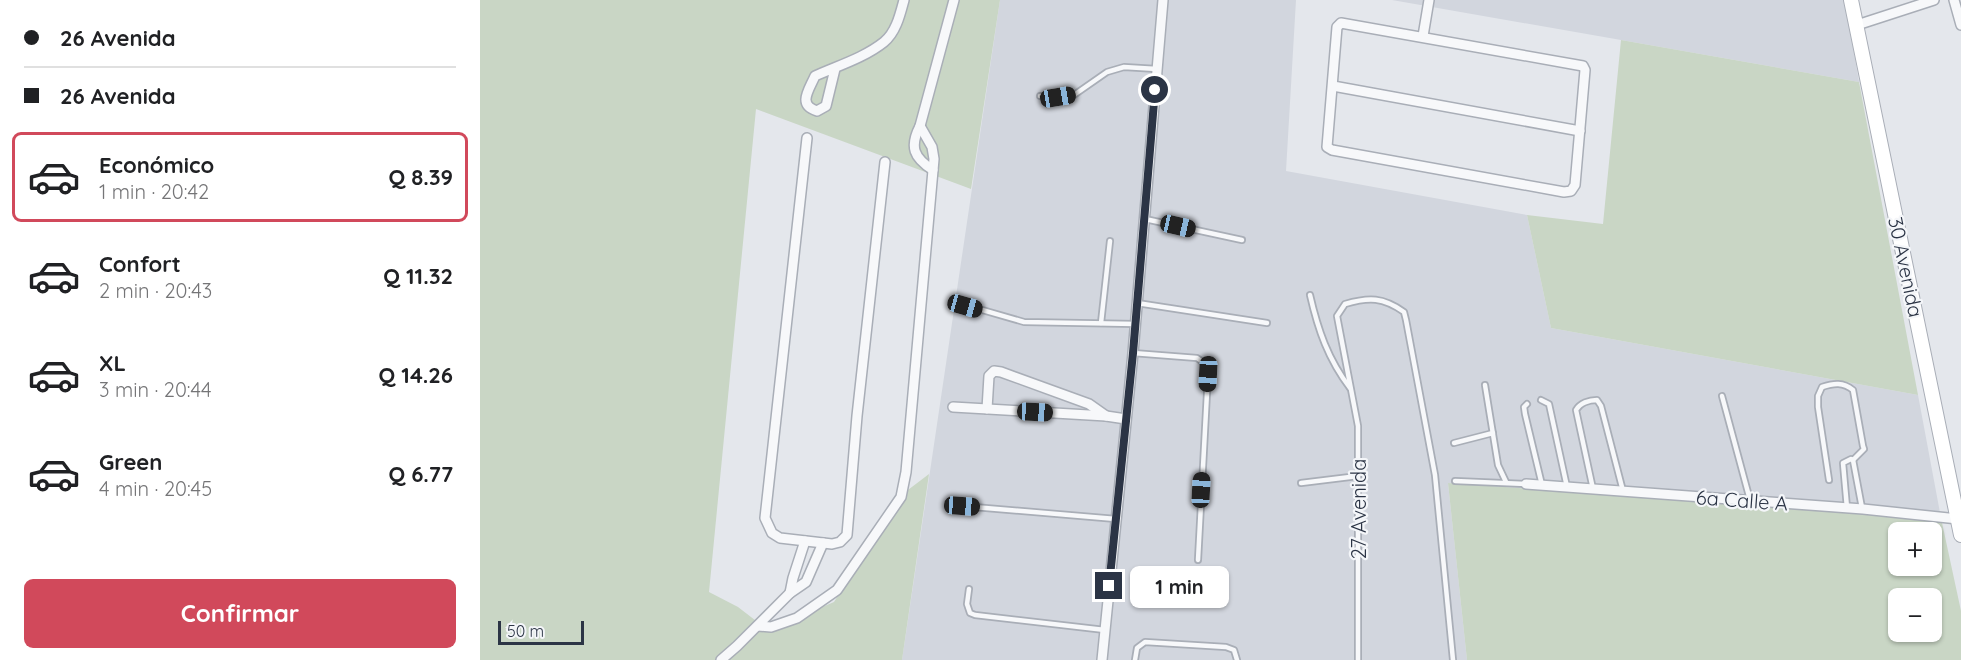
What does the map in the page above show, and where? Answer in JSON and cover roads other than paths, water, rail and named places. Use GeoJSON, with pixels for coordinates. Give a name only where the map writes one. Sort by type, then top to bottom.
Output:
{"type":"FeatureCollection","features":[{"type":"Feature","properties":{"kind":"street"},"geometry":{"type":"LineString","coordinates":[[835,69],[826,106],[817,111],[809,109],[805,99],[815,76],[835,69],[884,42],[899,20],[904,0]]}},
{"type":"Feature","properties":{"kind":"street"},"geometry":{"type":"LineString","coordinates":[[933,170],[917,157],[914,138],[920,126],[954,0]]}},
{"type":"Feature","properties":{"kind":"street"},"geometry":{"type":"LineString","coordinates":[[1102,660],[1136,324],[1163,0]]}},
{"type":"Feature","properties":{"kind":"street"},"geometry":{"type":"LineString","coordinates":[[1423,36],[1429,0]]}},
{"type":"Feature","properties":{"kind":"street","name":"30 Avenida"},"geometry":{"type":"LineString","coordinates":[[1851,0],[1961,535]]}},
{"type":"Feature","properties":{"kind":"street"},"geometry":{"type":"LineString","coordinates":[[1857,25],[1934,0]]}},
{"type":"Feature","properties":{"kind":"street"},"geometry":{"type":"LineString","coordinates":[[1954,0],[1961,25]]}},
{"type":"Feature","properties":{"kind":"street"},"geometry":{"type":"LineString","coordinates":[[1341,23],[1423,36],[1583,66],[1585,70],[1575,185],[1571,191],[1564,192],[1332,150],[1327,147],[1337,27],[1341,23]]}},
{"type":"Feature","properties":{"kind":"street"},"geometry":{"type":"LineString","coordinates":[[1333,86],[1580,131]]}},
{"type":"Feature","properties":{"kind":"street"},"geometry":{"type":"LineString","coordinates":[[758,626],[771,627],[797,618],[837,590],[901,497],[906,472],[934,159],[932,147],[920,126]]}},
{"type":"Feature","properties":{"kind":"street"},"geometry":{"type":"LineString","coordinates":[[807,138],[765,518],[772,533],[780,538],[832,544],[840,542],[847,535],[857,416],[885,162]]}},
{"type":"Feature","properties":{"kind":"street"},"geometry":{"type":"LineString","coordinates":[[987,409],[989,376],[994,371],[1089,404],[1106,416]]}},
{"type":"Feature","properties":{"kind":"street"},"geometry":{"type":"LineString","coordinates":[[953,407],[1126,419]]}},
{"type":"Feature","properties":{"kind":"street","name":"6a Calle A"},"geometry":{"type":"LineString","coordinates":[[1526,484],[1863,509],[1958,519]]}},
{"type":"Feature","properties":{"kind":"street"},"geometry":{"type":"LineString","coordinates":[[790,592],[805,541]]}},
{"type":"Feature","properties":{"kind":"street"},"geometry":{"type":"LineString","coordinates":[[721,660],[790,592],[806,582],[823,543]]}},
{"type":"Feature","properties":{"kind":"lane"},"geometry":{"type":"LineString","coordinates":[[1040,96],[1058,97],[1074,94],[1107,72],[1124,67],[1157,69]]}},
{"type":"Feature","properties":{"kind":"lane"},"geometry":{"type":"LineString","coordinates":[[1144,219],[1242,240]]}},
{"type":"Feature","properties":{"kind":"lane"},"geometry":{"type":"LineString","coordinates":[[1101,324],[1110,241]]}},
{"type":"Feature","properties":{"kind":"lane"},"geometry":{"type":"LineString","coordinates":[[1310,296],[1320,335],[1341,377],[1351,390]]}},
{"type":"Feature","properties":{"kind":"lane","name":"27 Avenida"},"geometry":{"type":"LineString","coordinates":[[1358,660],[1358,426],[1337,316],[1345,304],[1362,299],[1386,300],[1404,312],[1435,475],[1453,660]]}},
{"type":"Feature","properties":{"kind":"lane"},"geometry":{"type":"LineString","coordinates":[[1137,303],[1267,323]]}},
{"type":"Feature","properties":{"kind":"lane"},"geometry":{"type":"LineString","coordinates":[[965,306],[1024,322],[1136,324]]}},
{"type":"Feature","properties":{"kind":"lane"},"geometry":{"type":"LineString","coordinates":[[1133,353],[1197,358],[1204,363],[1208,374],[1198,560]]}},
{"type":"Feature","properties":{"kind":"lane"},"geometry":{"type":"LineString","coordinates":[[1829,480],[1818,396],[1822,387],[1833,383],[1847,385],[1853,390],[1864,449],[1853,460],[1843,463],[1847,508]]}},
{"type":"Feature","properties":{"kind":"lane"},"geometry":{"type":"LineString","coordinates":[[1485,385],[1498,465],[1506,482]]}},
{"type":"Feature","properties":{"kind":"lane"},"geometry":{"type":"LineString","coordinates":[[1722,396],[1750,500]]}},
{"type":"Feature","properties":{"kind":"lane"},"geometry":{"type":"LineString","coordinates":[[1541,400],[1549,404],[1567,487]]}},
{"type":"Feature","properties":{"kind":"lane"},"geometry":{"type":"LineString","coordinates":[[1593,489],[1576,410],[1581,404],[1597,400],[1601,406],[1623,491]]}},
{"type":"Feature","properties":{"kind":"lane"},"geometry":{"type":"LineString","coordinates":[[1527,404],[1524,407],[1525,414],[1542,485]]}},
{"type":"Feature","properties":{"kind":"lane"},"geometry":{"type":"LineString","coordinates":[[1454,443],[1493,434]]}},
{"type":"Feature","properties":{"kind":"lane"},"geometry":{"type":"LineString","coordinates":[[1853,460],[1863,509]]}},
{"type":"Feature","properties":{"kind":"lane"},"geometry":{"type":"LineString","coordinates":[[1301,483],[1358,476]]}},
{"type":"Feature","properties":{"kind":"lane"},"geometry":{"type":"LineString","coordinates":[[1455,480],[1526,484]]}},
{"type":"Feature","properties":{"kind":"lane"},"geometry":{"type":"LineString","coordinates":[[962,506],[1116,519]]}},
{"type":"Feature","properties":{"kind":"lane"},"geometry":{"type":"LineString","coordinates":[[969,589],[967,604],[970,612],[975,615],[1105,630]]}},
{"type":"Feature","properties":{"kind":"lane"},"geometry":{"type":"LineString","coordinates":[[1134,660],[1137,648],[1145,642],[1226,647],[1234,650],[1237,660]]}}]}
